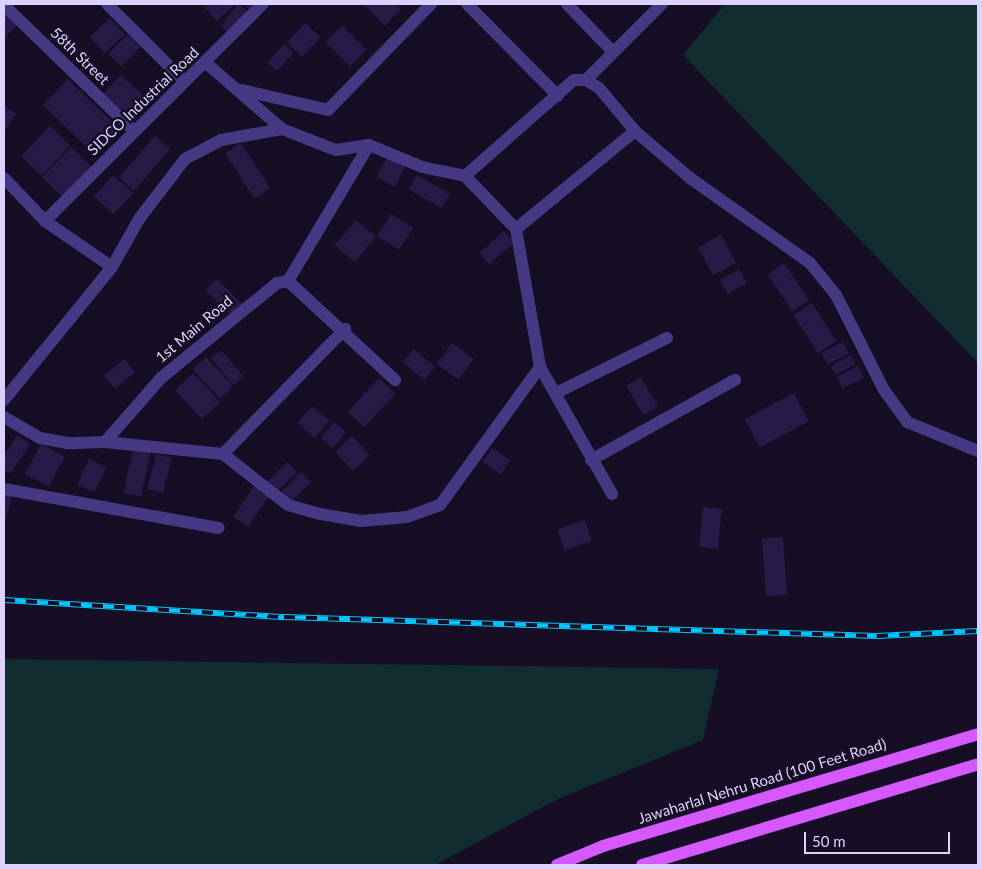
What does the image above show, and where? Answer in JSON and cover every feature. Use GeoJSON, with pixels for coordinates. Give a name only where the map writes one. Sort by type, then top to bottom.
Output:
{"type":"FeatureCollection","features":[{"type":"Feature","properties":{"kind":"main road","name":"Jawaharlal Nehru Road (100 Feet Road)"},"geometry":{"type":"LineString","coordinates":[[558,865],[603,846],[978,734]]}},
{"type":"Feature","properties":{"kind":"main road"},"geometry":{"type":"LineString","coordinates":[[642,865],[978,764]]}},
{"type":"Feature","properties":{"kind":"street"},"geometry":{"type":"LineString","coordinates":[[107,4],[184,81]]}},
{"type":"Feature","properties":{"kind":"street","name":"SIDCO Industrial Road"},"geometry":{"type":"LineString","coordinates":[[45,221],[263,4]]}},
{"type":"Feature","properties":{"kind":"street"},"geometry":{"type":"LineString","coordinates":[[242,90],[328,110],[432,4]]}},
{"type":"Feature","properties":{"kind":"street"},"geometry":{"type":"LineString","coordinates":[[467,4],[558,96]]}},
{"type":"Feature","properties":{"kind":"street"},"geometry":{"type":"LineString","coordinates":[[567,4],[613,52]]}},
{"type":"Feature","properties":{"kind":"street"},"geometry":{"type":"LineString","coordinates":[[465,176],[574,80],[586,80],[662,4]]}},
{"type":"Feature","properties":{"kind":"street","name":"58th Street"},"geometry":{"type":"LineString","coordinates":[[6,6],[134,131]]}},
{"type":"Feature","properties":{"kind":"street"},"geometry":{"type":"LineString","coordinates":[[205,62],[242,90],[282,129],[336,150],[368,145],[422,167],[465,176],[516,229],[540,366],[612,494]]}},
{"type":"Feature","properties":{"kind":"street"},"geometry":{"type":"LineString","coordinates":[[586,80],[635,131],[690,178],[810,264],[836,295],[884,390],[907,422],[978,451]]}},
{"type":"Feature","properties":{"kind":"street"},"geometry":{"type":"LineString","coordinates":[[4,400],[112,267],[139,218],[185,159],[221,140],[282,129]]}},
{"type":"Feature","properties":{"kind":"street"},"geometry":{"type":"LineString","coordinates":[[516,229],[635,131]]}},
{"type":"Feature","properties":{"kind":"street"},"geometry":{"type":"LineString","coordinates":[[368,145],[288,281],[345,330],[395,380]]}},
{"type":"Feature","properties":{"kind":"street"},"geometry":{"type":"LineString","coordinates":[[4,178],[45,221],[112,267]]}},
{"type":"Feature","properties":{"kind":"street","name":"1st Main Road"},"geometry":{"type":"LineString","coordinates":[[105,442],[161,378],[277,283],[288,281]]}},
{"type":"Feature","properties":{"kind":"street"},"geometry":{"type":"LineString","coordinates":[[223,454],[345,330]]}},
{"type":"Feature","properties":{"kind":"street"},"geometry":{"type":"LineString","coordinates":[[556,393],[667,338]]}},
{"type":"Feature","properties":{"kind":"street"},"geometry":{"type":"LineString","coordinates":[[4,417],[40,438],[68,443],[105,442],[223,454],[288,505],[360,521],[407,517],[440,505],[540,366]]}},
{"type":"Feature","properties":{"kind":"street"},"geometry":{"type":"LineString","coordinates":[[592,460],[735,380]]}},
{"type":"Feature","properties":{"kind":"street"},"geometry":{"type":"LineString","coordinates":[[4,489],[218,528]]}},
{"type":"Feature","properties":{"kind":"green space"},"geometry":{"type":"Polygon","coordinates":[[[725,4],[978,4],[978,363],[683,55],[725,4]]]}},
{"type":"Feature","properties":{"kind":"green space"},"geometry":{"type":"Polygon","coordinates":[[[4,659],[719,669],[703,740],[560,798],[435,865],[4,865],[4,659]]]}},
{"type":"Feature","properties":{"kind":"building"},"geometry":{"type":"Polygon","coordinates":[[[207,4],[235,4],[217,21],[204,7],[207,4]]]}},
{"type":"Feature","properties":{"kind":"building"},"geometry":{"type":"Polygon","coordinates":[[[238,4],[251,14],[233,36],[221,26],[238,4]]]}},
{"type":"Feature","properties":{"kind":"building"},"geometry":{"type":"Polygon","coordinates":[[[244,4],[258,4],[251,11],[244,4]]]}},
{"type":"Feature","properties":{"kind":"building"},"geometry":{"type":"Polygon","coordinates":[[[364,4],[396,4],[401,9],[385,26],[364,4]]]}},
{"type":"Feature","properties":{"kind":"building"},"geometry":{"type":"Polygon","coordinates":[[[7,15],[17,25],[4,39],[4,18],[7,15]]]}},
{"type":"Feature","properties":{"kind":"building"},"geometry":{"type":"Polygon","coordinates":[[[110,18],[125,34],[105,53],[90,37],[110,18]]]}},
{"type":"Feature","properties":{"kind":"building"},"geometry":{"type":"Polygon","coordinates":[[[305,23],[320,37],[302,57],[287,43],[305,23]]]}},
{"type":"Feature","properties":{"kind":"building"},"geometry":{"type":"Polygon","coordinates":[[[342,26],[366,50],[350,66],[326,42],[342,26]]]}},
{"type":"Feature","properties":{"kind":"building"},"geometry":{"type":"Polygon","coordinates":[[[128,34],[141,47],[121,67],[108,54],[128,34]]]}},
{"type":"Feature","properties":{"kind":"building"},"geometry":{"type":"Polygon","coordinates":[[[284,44],[294,53],[277,71],[267,63],[284,44]]]}},
{"type":"Feature","properties":{"kind":"building"},"geometry":{"type":"Polygon","coordinates":[[[121,75],[150,102],[133,121],[104,93],[121,75]]]}},
{"type":"Feature","properties":{"kind":"building"},"geometry":{"type":"Polygon","coordinates":[[[68,79],[120,129],[95,155],[43,105],[68,79]]]}},
{"type":"Feature","properties":{"kind":"building"},"geometry":{"type":"Polygon","coordinates":[[[4,105],[16,114],[4,131],[4,105]]]}},
{"type":"Feature","properties":{"kind":"building"},"geometry":{"type":"Polygon","coordinates":[[[50,126],[70,145],[41,176],[21,156],[50,126]]]}},
{"type":"Feature","properties":{"kind":"building"},"geometry":{"type":"Polygon","coordinates":[[[155,136],[170,149],[134,191],[119,178],[155,136]]]}},
{"type":"Feature","properties":{"kind":"building"},"geometry":{"type":"Polygon","coordinates":[[[241,143],[270,188],[254,199],[225,153],[241,143]]]}},
{"type":"Feature","properties":{"kind":"building"},"geometry":{"type":"Polygon","coordinates":[[[71,147],[91,166],[62,197],[42,177],[71,147]]]}},
{"type":"Feature","properties":{"kind":"building"},"geometry":{"type":"Polygon","coordinates":[[[388,155],[407,165],[395,187],[376,177],[388,155]]]}},
{"type":"Feature","properties":{"kind":"building"},"geometry":{"type":"Polygon","coordinates":[[[113,175],[133,193],[114,215],[94,197],[113,175]]]}},
{"type":"Feature","properties":{"kind":"building"},"geometry":{"type":"Polygon","coordinates":[[[417,175],[450,193],[442,208],[409,190],[417,175]]]}},
{"type":"Feature","properties":{"kind":"building"},"geometry":{"type":"Polygon","coordinates":[[[391,214],[413,228],[399,250],[377,236],[391,214]]]}},
{"type":"Feature","properties":{"kind":"building"},"geometry":{"type":"Polygon","coordinates":[[[356,220],[376,237],[355,262],[335,245],[356,220]]]}},
{"type":"Feature","properties":{"kind":"building"},"geometry":{"type":"Polygon","coordinates":[[[504,231],[514,242],[490,264],[479,253],[504,231]]]}},
{"type":"Feature","properties":{"kind":"building"},"geometry":{"type":"Polygon","coordinates":[[[721,235],[736,263],[713,275],[698,247],[721,235]]]}},
{"type":"Feature","properties":{"kind":"building"},"geometry":{"type":"Polygon","coordinates":[[[784,263],[809,300],[793,311],[767,274],[784,263]]]}},
{"type":"Feature","properties":{"kind":"building"},"geometry":{"type":"Polygon","coordinates":[[[739,269],[747,283],[728,294],[720,280],[739,269]]]}},
{"type":"Feature","properties":{"kind":"building"},"geometry":{"type":"Polygon","coordinates":[[[217,279],[242,304],[230,315],[206,290],[217,279]]]}},
{"type":"Feature","properties":{"kind":"building"},"geometry":{"type":"Polygon","coordinates":[[[812,303],[837,341],[818,353],[794,315],[812,303]]]}},
{"type":"Feature","properties":{"kind":"building"},"geometry":{"type":"Polygon","coordinates":[[[843,342],[849,354],[828,364],[822,353],[843,342]]]}},
{"type":"Feature","properties":{"kind":"building"},"geometry":{"type":"Polygon","coordinates":[[[452,343],[474,359],[459,380],[437,364],[452,343]]]}},
{"type":"Feature","properties":{"kind":"building"},"geometry":{"type":"Polygon","coordinates":[[[414,349],[435,367],[424,380],[403,362],[414,349]]]}},
{"type":"Feature","properties":{"kind":"building"},"geometry":{"type":"Polygon","coordinates":[[[221,350],[243,377],[234,385],[211,358],[221,350]]]}},
{"type":"Feature","properties":{"kind":"building"},"geometry":{"type":"Polygon","coordinates":[[[851,355],[856,364],[836,375],[831,366],[851,355]]]}},
{"type":"Feature","properties":{"kind":"building"},"geometry":{"type":"Polygon","coordinates":[[[206,357],[233,386],[220,399],[193,369],[206,357]]]}},
{"type":"Feature","properties":{"kind":"building"},"geometry":{"type":"Polygon","coordinates":[[[124,359],[135,372],[115,389],[104,376],[124,359]]]}},
{"type":"Feature","properties":{"kind":"building"},"geometry":{"type":"Polygon","coordinates":[[[858,366],[864,378],[843,388],[837,377],[858,366]]]}},
{"type":"Feature","properties":{"kind":"building"},"geometry":{"type":"Polygon","coordinates":[[[193,373],[220,402],[202,419],[175,390],[193,373]]]}},
{"type":"Feature","properties":{"kind":"building"},"geometry":{"type":"Polygon","coordinates":[[[641,377],[658,406],[643,415],[626,386],[641,377]]]}},
{"type":"Feature","properties":{"kind":"building"},"geometry":{"type":"Polygon","coordinates":[[[379,378],[396,394],[364,427],[348,412],[379,378]]]}},
{"type":"Feature","properties":{"kind":"building"},"geometry":{"type":"Polygon","coordinates":[[[794,393],[809,421],[760,448],[745,419],[794,393]]]}},
{"type":"Feature","properties":{"kind":"building"},"geometry":{"type":"Polygon","coordinates":[[[312,406],[329,421],[315,438],[298,423],[312,406]]]}},
{"type":"Feature","properties":{"kind":"building"},"geometry":{"type":"Polygon","coordinates":[[[334,422],[346,432],[333,448],[321,438],[334,422]]]}},
{"type":"Feature","properties":{"kind":"building"},"geometry":{"type":"Polygon","coordinates":[[[17,435],[30,444],[10,474],[4,469],[4,455],[17,435]]]}},
{"type":"Feature","properties":{"kind":"building"},"geometry":{"type":"Polygon","coordinates":[[[352,436],[370,455],[353,471],[335,452],[352,436]]]}},
{"type":"Feature","properties":{"kind":"building"},"geometry":{"type":"Polygon","coordinates":[[[41,444],[65,457],[49,487],[25,474],[41,444]]]}},
{"type":"Feature","properties":{"kind":"building"},"geometry":{"type":"Polygon","coordinates":[[[134,446],[152,450],[141,497],[123,493],[134,446]]]}},
{"type":"Feature","properties":{"kind":"building"},"geometry":{"type":"Polygon","coordinates":[[[492,448],[510,460],[501,474],[482,462],[492,448]]]}},
{"type":"Feature","properties":{"kind":"building"},"geometry":{"type":"Polygon","coordinates":[[[156,454],[172,458],[163,493],[147,489],[156,454]]]}},
{"type":"Feature","properties":{"kind":"building"},"geometry":{"type":"Polygon","coordinates":[[[89,459],[106,467],[94,492],[77,484],[89,459]]]}},
{"type":"Feature","properties":{"kind":"building"},"geometry":{"type":"Polygon","coordinates":[[[287,462],[297,472],[276,493],[266,483],[287,462]]]}},
{"type":"Feature","properties":{"kind":"building"},"geometry":{"type":"Polygon","coordinates":[[[301,472],[311,482],[291,502],[281,492],[301,472]]]}},
{"type":"Feature","properties":{"kind":"building"},"geometry":{"type":"Polygon","coordinates":[[[254,486],[269,496],[248,527],[233,517],[254,486]]]}},
{"type":"Feature","properties":{"kind":"building"},"geometry":{"type":"Polygon","coordinates":[[[4,494],[12,496],[4,525],[4,494]]]}},
{"type":"Feature","properties":{"kind":"building"},"geometry":{"type":"Polygon","coordinates":[[[703,507],[722,509],[718,549],[699,547],[703,507]]]}},
{"type":"Feature","properties":{"kind":"building"},"geometry":{"type":"Polygon","coordinates":[[[585,520],[592,541],[564,550],[557,529],[585,520]]]}},
{"type":"Feature","properties":{"kind":"building"},"geometry":{"type":"Polygon","coordinates":[[[783,537],[787,595],[766,596],[762,538],[783,537]]]}},
{"type":"Feature","properties":{"kind":"railway"},"geometry":{"type":"LineString","coordinates":[[4,600],[284,617],[877,636],[978,631]]}}]}
